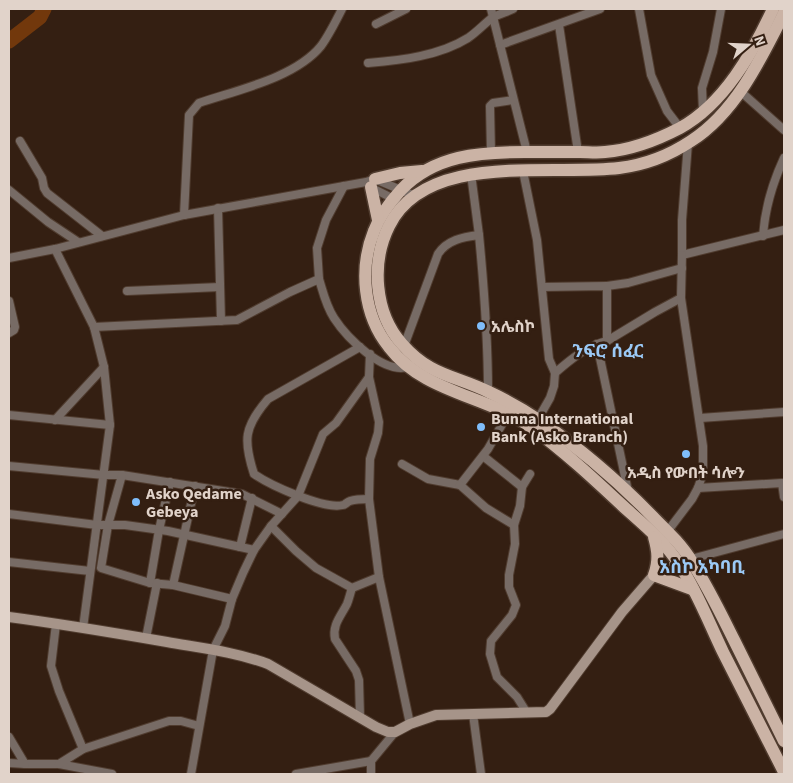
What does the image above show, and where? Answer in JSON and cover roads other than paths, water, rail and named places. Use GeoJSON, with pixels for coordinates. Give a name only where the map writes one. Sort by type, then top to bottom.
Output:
{"type":"FeatureCollection","features":[{"type":"Feature","properties":{"kind":"main road"},"geometry":{"type":"LineString","coordinates":[[773,9],[727,88],[680,128],[650,142],[625,149],[604,152],[473,154],[439,164],[415,176],[378,220],[370,241],[365,264],[366,288],[373,317],[380,334],[408,367],[428,380],[508,414],[529,426],[583,469],[685,561],[692,589],[784,772]]}},
{"type":"Feature","properties":{"kind":"main road"},"geometry":{"type":"LineString","coordinates":[[399,197],[415,196],[447,180],[471,174],[596,170],[628,167],[662,156],[688,143],[722,114],[740,91],[781,29],[784,13]]}},
{"type":"Feature","properties":{"kind":"main road"},"geometry":{"type":"LineString","coordinates":[[378,220],[371,183],[400,173],[425,171]]}},
{"type":"Feature","properties":{"kind":"main road"},"geometry":{"type":"LineString","coordinates":[[399,197],[396,214],[386,232],[380,256],[377,282],[384,313],[391,328],[404,346],[424,365],[488,392],[538,419],[582,452],[628,492],[667,532],[685,561],[714,599],[784,741]]}},
{"type":"Feature","properties":{"kind":"main road"},"geometry":{"type":"LineString","coordinates":[[9,617],[146,638],[255,659],[268,664],[376,727],[388,732],[396,732],[410,724],[436,715],[546,712],[550,709],[622,612],[654,575],[658,563],[658,554],[652,532]]}},
{"type":"Feature","properties":{"kind":"main road"},"geometry":{"type":"LineString","coordinates":[[654,575],[685,561]]}},
{"type":"Feature","properties":{"kind":"main road"},"geometry":{"type":"LineString","coordinates":[[654,575],[692,589]]}},
{"type":"Feature","properties":{"kind":"street"},"geometry":{"type":"LineString","coordinates":[[184,215],[189,115],[194,108],[199,103],[280,75],[305,62],[321,46],[342,9]]}},
{"type":"Feature","properties":{"kind":"street"},"geometry":{"type":"LineString","coordinates":[[376,24],[406,9]]}},
{"type":"Feature","properties":{"kind":"street"},"geometry":{"type":"LineString","coordinates":[[491,9],[527,152]]}},
{"type":"Feature","properties":{"kind":"street"},"geometry":{"type":"LineString","coordinates":[[368,63],[430,54],[453,46],[468,38],[493,18],[513,9]]}},
{"type":"Feature","properties":{"kind":"street"},"geometry":{"type":"LineString","coordinates":[[500,45],[600,9]]}},
{"type":"Feature","properties":{"kind":"street"},"geometry":{"type":"LineString","coordinates":[[639,9],[651,74],[667,111],[680,128]]}},
{"type":"Feature","properties":{"kind":"street"},"geometry":{"type":"LineString","coordinates":[[702,111],[702,88],[713,52],[721,9]]}},
{"type":"Feature","properties":{"kind":"street"},"geometry":{"type":"LineString","coordinates":[[559,24],[578,152]]}},
{"type":"Feature","properties":{"kind":"street"},"geometry":{"type":"LineString","coordinates":[[740,91],[784,130]]}},
{"type":"Feature","properties":{"kind":"street"},"geometry":{"type":"LineString","coordinates":[[491,153],[490,106],[493,103],[513,100]]}},
{"type":"Feature","properties":{"kind":"street"},"geometry":{"type":"LineString","coordinates":[[20,141],[42,178],[44,188],[48,193],[102,236]]}},
{"type":"Feature","properties":{"kind":"street"},"geometry":{"type":"LineString","coordinates":[[667,532],[698,488],[703,474],[704,446],[681,298],[682,220],[688,143]]}},
{"type":"Feature","properties":{"kind":"street"},"geometry":{"type":"LineString","coordinates":[[763,236],[767,202],[784,158]]}},
{"type":"Feature","properties":{"kind":"street"},"geometry":{"type":"LineString","coordinates":[[522,171],[537,240],[549,359],[556,373]]}},
{"type":"Feature","properties":{"kind":"street"},"geometry":{"type":"LineString","coordinates":[[471,174],[483,277],[488,392]]}},
{"type":"Feature","properties":{"kind":"street"},"geometry":{"type":"LineString","coordinates":[[371,183],[399,197]]}},
{"type":"Feature","properties":{"kind":"street"},"geometry":{"type":"LineString","coordinates":[[9,258],[55,249],[184,215],[344,186],[371,183],[399,197]]}},
{"type":"Feature","properties":{"kind":"street"},"geometry":{"type":"LineString","coordinates":[[344,186],[326,220],[317,248],[319,278],[325,301],[334,318],[360,347],[392,367],[401,369],[408,367]]}},
{"type":"Feature","properties":{"kind":"street"},"geometry":{"type":"LineString","coordinates":[[9,190],[48,222],[78,242]]}},
{"type":"Feature","properties":{"kind":"street"},"geometry":{"type":"LineString","coordinates":[[218,208],[220,321]]}},
{"type":"Feature","properties":{"kind":"street"},"geometry":{"type":"LineString","coordinates":[[682,255],[784,230]]}},
{"type":"Feature","properties":{"kind":"street"},"geometry":{"type":"LineString","coordinates":[[404,346],[443,245],[462,238],[479,235]]}},
{"type":"Feature","properties":{"kind":"street"},"geometry":{"type":"LineString","coordinates":[[55,249],[94,327],[104,367],[110,425],[83,628]]}},
{"type":"Feature","properties":{"kind":"street"},"geometry":{"type":"LineString","coordinates":[[542,287],[607,286],[628,283],[682,268]]}},
{"type":"Feature","properties":{"kind":"street"},"geometry":{"type":"LineString","coordinates":[[94,327],[237,320],[319,278]]}},
{"type":"Feature","properties":{"kind":"street"},"geometry":{"type":"LineString","coordinates":[[607,286],[608,341]]}},
{"type":"Feature","properties":{"kind":"street"},"geometry":{"type":"LineString","coordinates":[[127,291],[220,287]]}},
{"type":"Feature","properties":{"kind":"street"},"geometry":{"type":"LineString","coordinates":[[538,419],[550,398],[556,373],[583,351],[608,341],[681,298]]}},
{"type":"Feature","properties":{"kind":"street"},"geometry":{"type":"LineString","coordinates":[[9,301],[15,326],[14,330],[9,333]]}},
{"type":"Feature","properties":{"kind":"street"},"geometry":{"type":"LineString","coordinates":[[597,344],[628,492]]}},
{"type":"Feature","properties":{"kind":"street"},"geometry":{"type":"LineString","coordinates":[[360,347],[268,399],[260,408],[248,430],[247,452],[254,474],[270,485],[298,496],[337,505],[343,505],[350,501],[370,499]]}},
{"type":"Feature","properties":{"kind":"street"},"geometry":{"type":"LineString","coordinates":[[370,354],[369,377],[379,422],[378,433],[370,459],[370,499],[379,577],[410,724]]}},
{"type":"Feature","properties":{"kind":"street"},"geometry":{"type":"LineString","coordinates":[[55,420],[104,367]]}},
{"type":"Feature","properties":{"kind":"street"},"geometry":{"type":"LineString","coordinates":[[191,774],[213,650],[225,626],[232,599],[254,550],[271,526],[298,496],[323,434],[336,423],[369,377]]}},
{"type":"Feature","properties":{"kind":"street"},"geometry":{"type":"LineString","coordinates":[[700,418],[784,412]]}},
{"type":"Feature","properties":{"kind":"street"},"geometry":{"type":"LineString","coordinates":[[460,485],[483,456],[508,414]]}},
{"type":"Feature","properties":{"kind":"street"},"geometry":{"type":"LineString","coordinates":[[9,415],[110,425]]}},
{"type":"Feature","properties":{"kind":"street"},"geometry":{"type":"LineString","coordinates":[[483,456],[522,487]]}},
{"type":"Feature","properties":{"kind":"street"},"geometry":{"type":"LineString","coordinates":[[402,464],[428,479],[460,485],[486,508],[514,525]]}},
{"type":"Feature","properties":{"kind":"street"},"geometry":{"type":"LineString","coordinates":[[9,466],[122,475],[242,494],[282,514]]}},
{"type":"Feature","properties":{"kind":"street"},"geometry":{"type":"LineString","coordinates":[[527,713],[517,697],[497,677],[490,654],[491,641],[512,615],[516,605],[510,587],[509,574],[514,544],[514,525],[520,506],[522,487],[530,474]]}},
{"type":"Feature","properties":{"kind":"street"},"geometry":{"type":"LineString","coordinates":[[122,475],[108,525],[100,568],[154,583],[173,585],[232,599]]}},
{"type":"Feature","properties":{"kind":"street"},"geometry":{"type":"LineString","coordinates":[[146,638],[159,530],[170,482]]}},
{"type":"Feature","properties":{"kind":"street"},"geometry":{"type":"LineString","coordinates":[[698,488],[783,484],[784,496]]}},
{"type":"Feature","properties":{"kind":"street"},"geometry":{"type":"LineString","coordinates":[[173,585],[195,486]]}},
{"type":"Feature","properties":{"kind":"street"},"geometry":{"type":"LineString","coordinates":[[240,547],[252,498]]}},
{"type":"Feature","properties":{"kind":"street"},"geometry":{"type":"LineString","coordinates":[[9,514],[97,525],[125,524],[254,550]]}},
{"type":"Feature","properties":{"kind":"street"},"geometry":{"type":"LineString","coordinates":[[271,526],[316,568],[352,588]]}},
{"type":"Feature","properties":{"kind":"street"},"geometry":{"type":"LineString","coordinates":[[685,561],[784,534]]}},
{"type":"Feature","properties":{"kind":"street"},"geometry":{"type":"LineString","coordinates":[[9,562],[90,571]]}},
{"type":"Feature","properties":{"kind":"street"},"geometry":{"type":"LineString","coordinates":[[352,588],[379,577]]}},
{"type":"Feature","properties":{"kind":"street"},"geometry":{"type":"LineString","coordinates":[[352,588],[349,599],[335,624],[334,632],[335,639],[356,671],[359,680],[360,717]]}},
{"type":"Feature","properties":{"kind":"street"},"geometry":{"type":"LineString","coordinates":[[56,624],[51,666],[59,691],[83,749]]}},
{"type":"Feature","properties":{"kind":"street"},"geometry":{"type":"LineString","coordinates":[[473,714],[481,774]]}},
{"type":"Feature","properties":{"kind":"street"},"geometry":{"type":"LineString","coordinates":[[59,764],[83,749],[169,721],[181,721],[198,726]]}},
{"type":"Feature","properties":{"kind":"street"},"geometry":{"type":"LineString","coordinates":[[296,774],[370,761],[396,732]]}},
{"type":"Feature","properties":{"kind":"street"},"geometry":{"type":"LineString","coordinates":[[9,737],[25,764]]}},
{"type":"Feature","properties":{"kind":"street"},"geometry":{"type":"LineString","coordinates":[[370,761],[371,774]]}},
{"type":"Feature","properties":{"kind":"street"},"geometry":{"type":"LineString","coordinates":[[9,763],[59,764],[112,774]]}},
{"type":"Feature","properties":{"kind":"waterway"},"geometry":{"type":"LineString","coordinates":[[9,41],[40,17],[44,9]]}},
{"type":"Feature","properties":{"kind":"place","name":"አሌስኮ"},"geometry":{"type":"Point","coordinates":[481,326]}},
{"type":"Feature","properties":{"kind":"place","name":"Bunna International Bank (Asko Branch)"},"geometry":{"type":"Point","coordinates":[481,427]}},
{"type":"Feature","properties":{"kind":"place","name":"አዲስ የውበት ሳሎን"},"geometry":{"type":"Point","coordinates":[686,454]}},
{"type":"Feature","properties":{"kind":"place","name":"Asko Qedame Gebeya"},"geometry":{"type":"Point","coordinates":[136,502]}},
{"type":"Feature","properties":{"kind":"district","name":"ንፍሮ ሰፈር"},"geometry":{"type":"Point","coordinates":[608,351]}},
{"type":"Feature","properties":{"kind":"district","name":"አስኮ አካባቢ"},"geometry":{"type":"Point","coordinates":[702,567]}}]}
